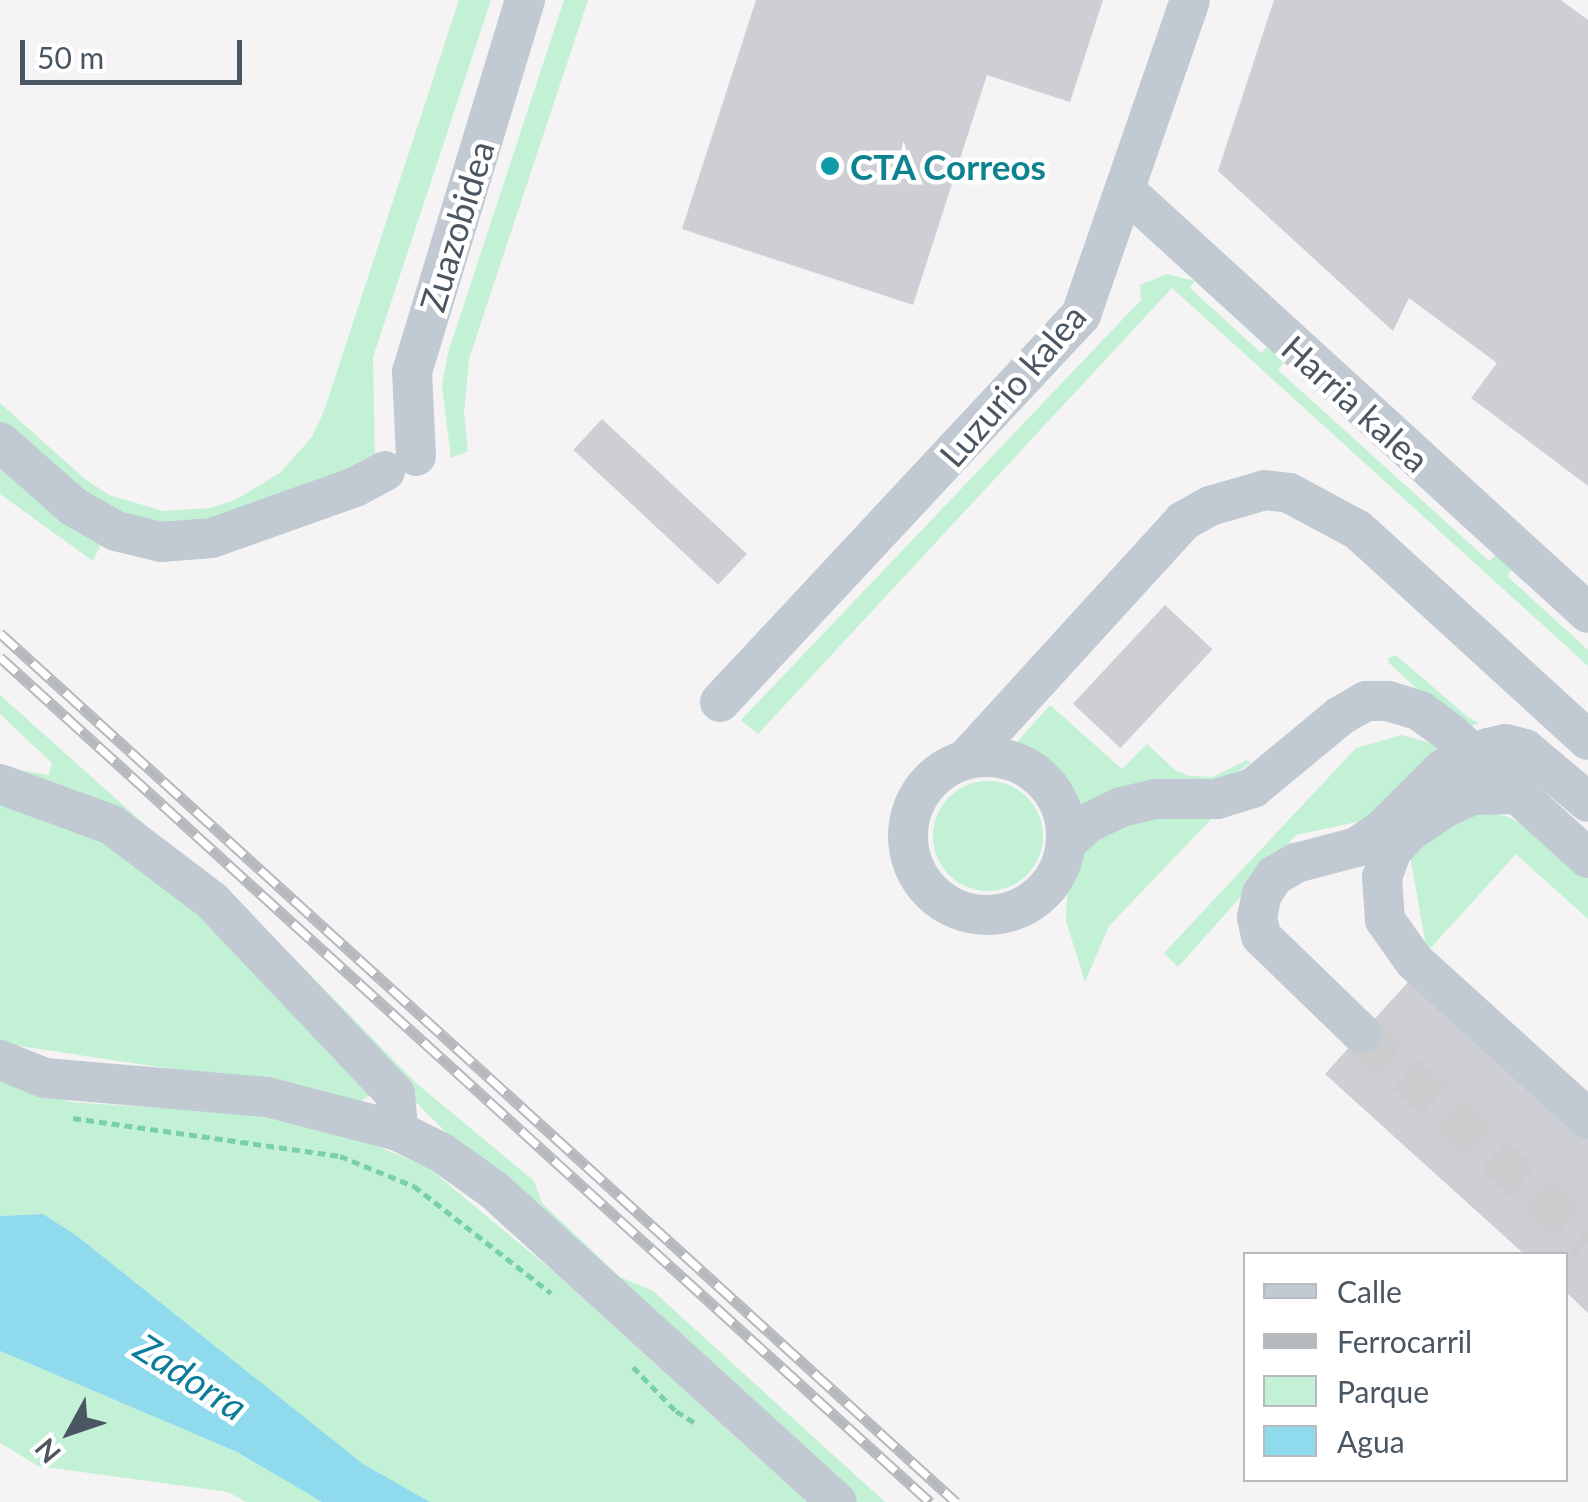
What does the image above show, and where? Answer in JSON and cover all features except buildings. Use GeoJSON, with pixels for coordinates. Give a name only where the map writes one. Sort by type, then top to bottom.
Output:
{"type":"FeatureCollection","features":[{"type":"Feature","properties":{"kind":"street","name":"Zuazobidea"},"geometry":{"type":"LineString","coordinates":[[0,442],[74,508],[116,531],[161,542],[212,538],[354,487],[401,463],[412,372],[526,0]]}},
{"type":"Feature","properties":{"kind":"street","name":"Luzurio kalea"},"geometry":{"type":"LineString","coordinates":[[720,702],[1081,315],[1190,0]]}},
{"type":"Feature","properties":{"kind":"street","name":"Harria kalea"},"geometry":{"type":"LineString","coordinates":[[1126,192],[1588,613]]}},
{"type":"Feature","properties":{"kind":"street"},"geometry":{"type":"LineString","coordinates":[[966,758],[1004,758],[1038,774],[1061,805],[1067,842],[1060,870],[1044,892],[1016,911],[984,916],[952,908],[926,887],[910,858],[908,825],[919,794],[940,772],[966,758],[1183,521],[1210,506],[1265,490],[1289,492],[1358,530],[1588,740]]}},
{"type":"Feature","properties":{"kind":"street"},"geometry":{"type":"LineString","coordinates":[[1067,842],[1086,824],[1121,807],[1156,800],[1216,799],[1253,788],[1340,716],[1366,701],[1388,701],[1420,711],[1588,858]]}},
{"type":"Feature","properties":{"kind":"street"},"geometry":{"type":"LineString","coordinates":[[1361,1033],[1272,951],[1261,936],[1258,917],[1262,894],[1274,876],[1296,862],[1357,846],[1384,828],[1443,769],[1472,753],[1505,744],[1525,749],[1588,802]]}},
{"type":"Feature","properties":{"kind":"street"},"geometry":{"type":"LineString","coordinates":[[0,784],[112,825],[212,901],[395,1094],[398,1131]]}},
{"type":"Feature","properties":{"kind":"street"},"geometry":{"type":"LineString","coordinates":[[1517,794],[1473,795],[1446,807],[1409,832],[1392,850],[1382,877],[1386,920],[1414,961],[1588,1119]]}},
{"type":"Feature","properties":{"kind":"street"},"geometry":{"type":"LineString","coordinates":[[0,1060],[45,1078],[267,1097],[398,1131],[442,1153],[495,1191],[837,1502]]}},
{"type":"Feature","properties":{"kind":"path"},"geometry":{"type":"LineString","coordinates":[[71,1118],[340,1156],[414,1186],[559,1299]]}},
{"type":"Feature","properties":{"kind":"path"},"geometry":{"type":"LineString","coordinates":[[626,1360],[676,1411],[698,1425],[748,1420]]}},
{"type":"Feature","properties":{"kind":"green space"},"geometry":{"type":"Polygon","coordinates":[[[459,0],[491,0],[373,357],[375,459],[263,513],[143,530],[0,434],[0,403],[85,479],[109,495],[163,511],[210,508],[235,500],[280,473],[312,437],[324,411],[459,0]]]}},
{"type":"Feature","properties":{"kind":"green space"},"geometry":{"type":"Polygon","coordinates":[[[564,0],[588,0],[469,359],[464,413],[468,451],[451,458],[442,386],[448,353],[564,0]]]}},
{"type":"Feature","properties":{"kind":"green space"},"geometry":{"type":"Polygon","coordinates":[[[1167,274],[1195,281],[1190,288],[1261,353],[1268,346],[1285,361],[1278,370],[1489,561],[1496,555],[1512,569],[1507,576],[1588,650],[1588,666],[1172,288],[758,734],[741,720],[1141,300],[1140,285],[1167,274]]]}},
{"type":"Feature","properties":{"kind":"green space"},"geometry":{"type":"Polygon","coordinates":[[[0,458],[105,536],[93,561],[0,494],[0,458]]]}},
{"type":"Feature","properties":{"kind":"green space"},"geometry":{"type":"Polygon","coordinates":[[[1396,655],[1479,723],[1461,730],[1389,663],[1388,658],[1396,655]]]}},
{"type":"Feature","properties":{"kind":"green space"},"geometry":{"type":"Polygon","coordinates":[[[0,695],[293,957],[416,1083],[534,1181],[542,1203],[620,1277],[653,1291],[885,1502],[856,1502],[471,1157],[295,982],[0,767],[49,775],[52,763],[0,714],[0,695]]]}},
{"type":"Feature","properties":{"kind":"green space"},"geometry":{"type":"Polygon","coordinates":[[[1050,705],[1122,769],[1147,744],[1175,770],[1189,776],[1213,777],[1247,760],[1251,763],[1224,780],[1082,813],[1056,765],[1017,742],[1050,705]]]}},
{"type":"Feature","properties":{"kind":"green space"},"geometry":{"type":"Polygon","coordinates":[[[1402,735],[1444,747],[1375,818],[1296,835],[1178,967],[1164,953],[1356,748],[1402,735]]]}},
{"type":"Feature","properties":{"kind":"green space"},"geometry":{"type":"Polygon","coordinates":[[[988,781],[1009,786],[1027,797],[1038,815],[1043,836],[1038,857],[1027,875],[1009,886],[988,891],[967,886],[949,875],[938,857],[933,836],[938,815],[949,797],[967,786],[988,781]]]}},
{"type":"Feature","properties":{"kind":"green space"},"geometry":{"type":"Polygon","coordinates":[[[0,793],[147,860],[374,1092],[355,1106],[270,1084],[0,1043],[0,793]]]}},
{"type":"Feature","properties":{"kind":"green space"},"geometry":{"type":"Polygon","coordinates":[[[1219,811],[1109,926],[1085,982],[1066,921],[1067,892],[1092,839],[1113,822],[1219,811]]]}},
{"type":"Feature","properties":{"kind":"green space"},"geometry":{"type":"Polygon","coordinates":[[[1475,812],[1506,816],[1533,829],[1588,879],[1588,919],[1516,854],[1427,952],[1409,850],[1475,812]]]}},
{"type":"Feature","properties":{"kind":"green space"},"geometry":{"type":"Polygon","coordinates":[[[0,1079],[70,1102],[241,1113],[324,1125],[426,1166],[554,1272],[807,1502],[430,1502],[363,1465],[77,1236],[43,1214],[0,1216],[0,1079]]]}},
{"type":"Feature","properties":{"kind":"green space"},"geometry":{"type":"Polygon","coordinates":[[[0,1351],[237,1452],[322,1502],[246,1502],[228,1492],[38,1466],[0,1443],[0,1351]]]}},
{"type":"Feature","properties":{"kind":"water","name":"Zadorra"},"geometry":{"type":"Polygon","coordinates":[[[43,1214],[77,1236],[363,1464],[430,1502],[322,1502],[237,1452],[0,1351],[0,1216],[43,1214]]]}},
{"type":"Feature","properties":{"kind":"tunnel"},"geometry":{"type":"LineString","coordinates":[[1361,1033],[1588,1242]]}},
{"type":"Feature","properties":{"kind":"railway"},"geometry":{"type":"LineString","coordinates":[[0,633],[956,1502]]}},
{"type":"Feature","properties":{"kind":"railway"},"geometry":{"type":"LineString","coordinates":[[0,657],[930,1502]]}},
{"type":"Feature","properties":{"kind":"place","name":"CTA Correos"},"geometry":{"type":"Point","coordinates":[830,166]}}]}
